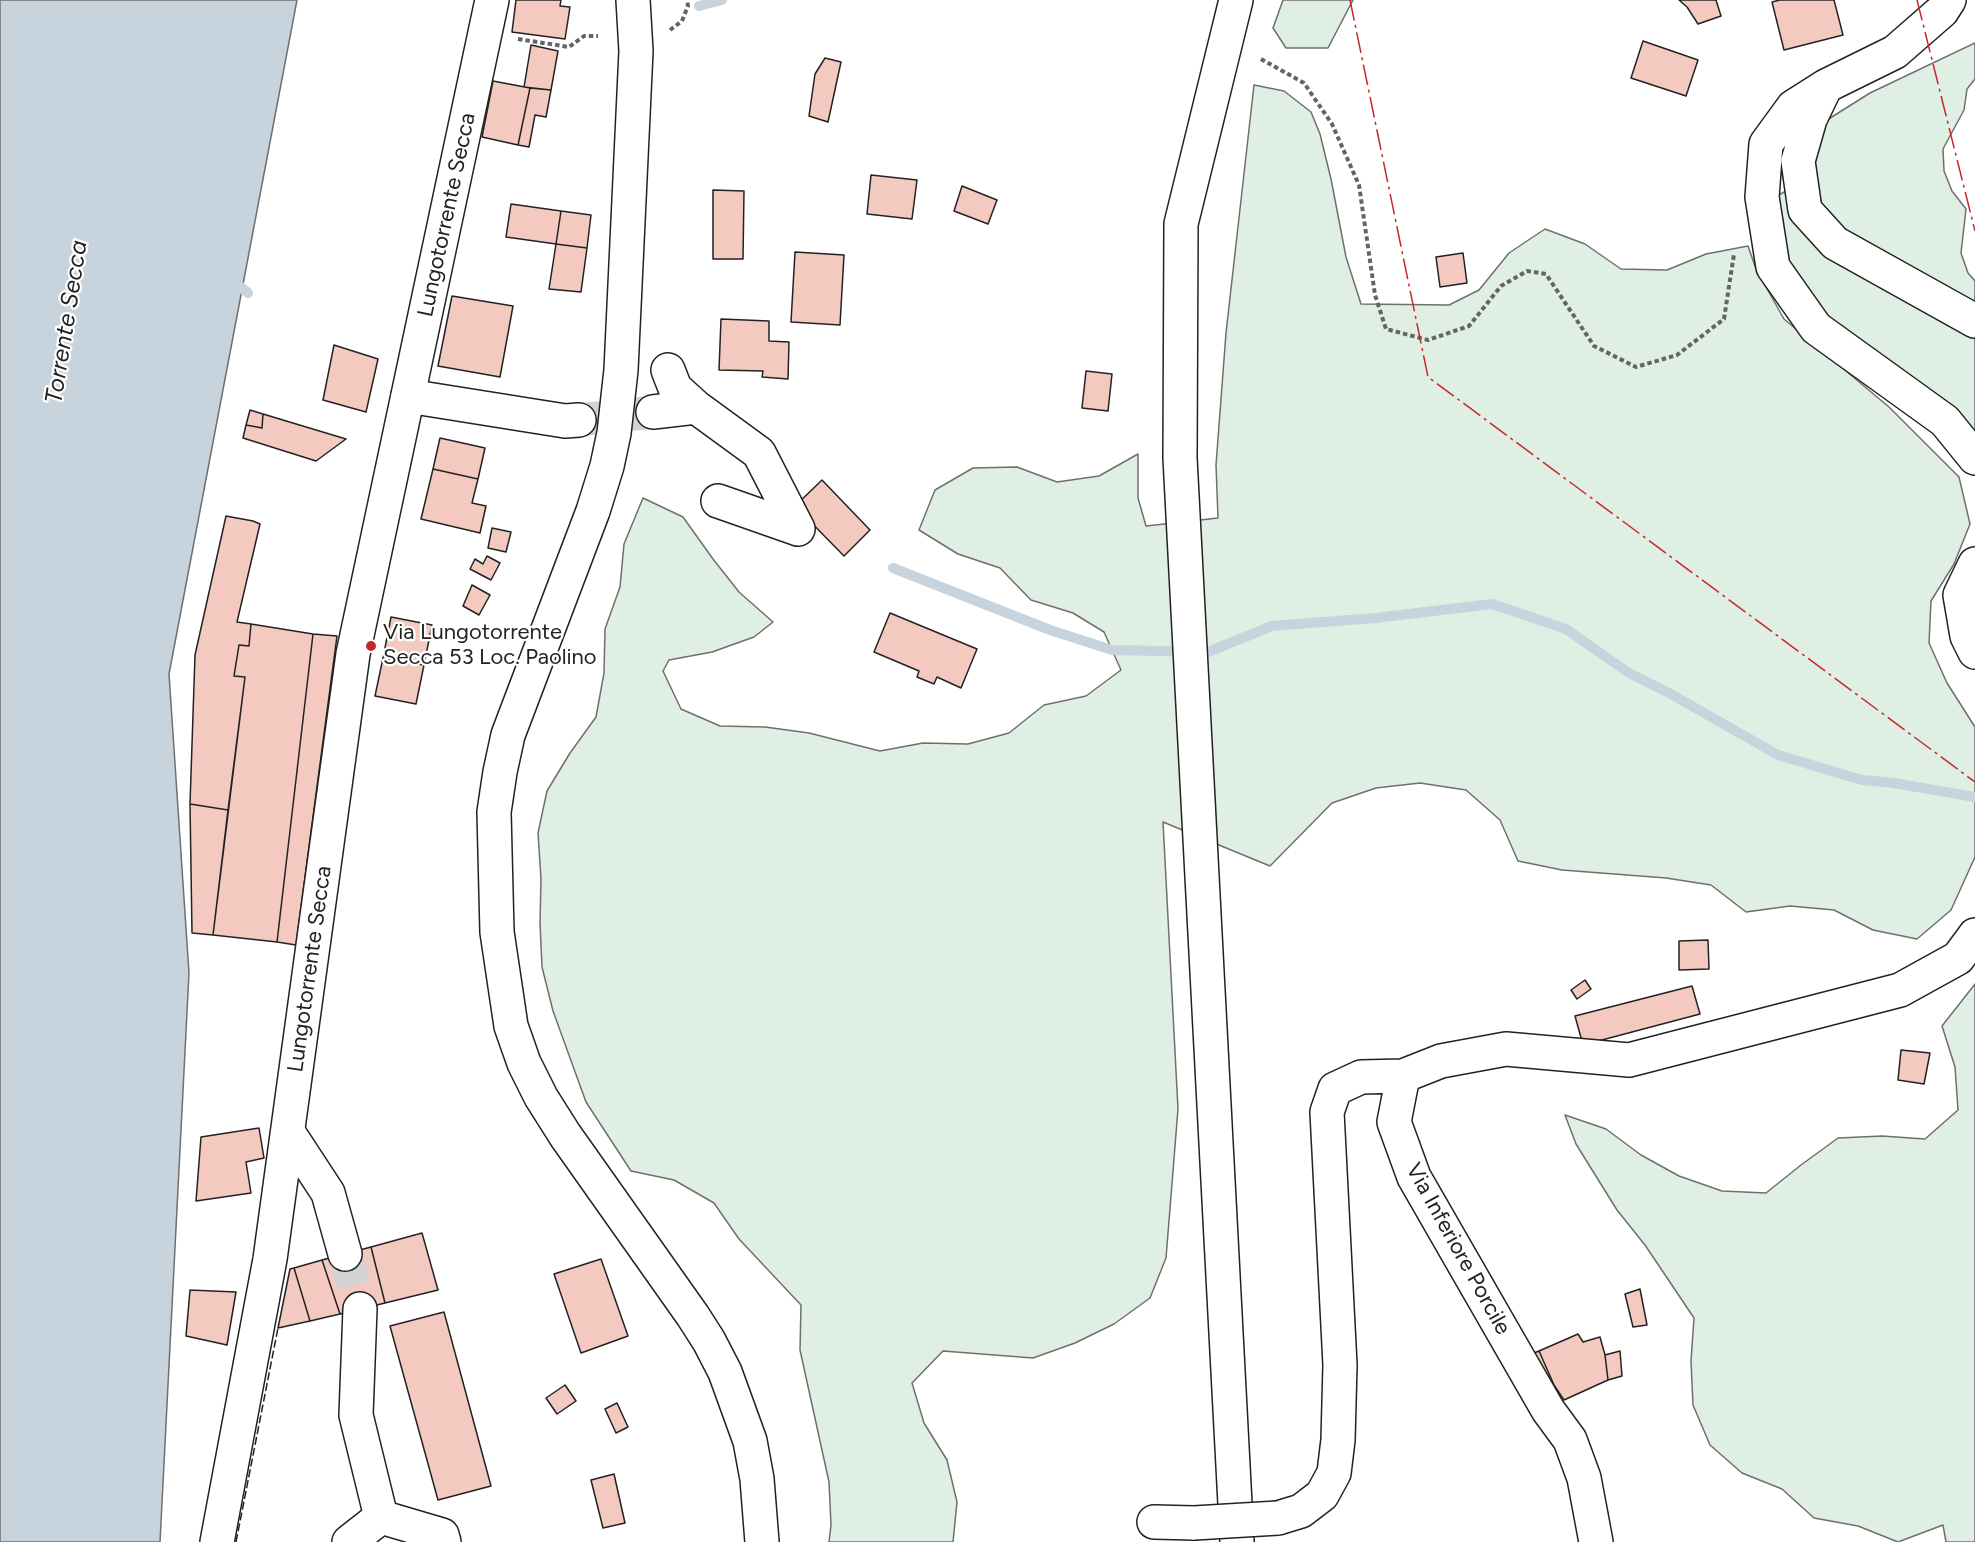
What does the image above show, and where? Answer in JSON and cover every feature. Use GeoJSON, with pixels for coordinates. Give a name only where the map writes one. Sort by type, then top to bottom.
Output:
{"type":"FeatureCollection","features":[{"type":"Feature","properties":{"kind":"main road","name":"Lungotorrente Secca"},"geometry":{"type":"LineString","coordinates":[[217,1542],[270,1259],[353,654],[492,0]]}},
{"type":"Feature","properties":{"kind":"main road"},"geometry":{"type":"LineString","coordinates":[[633,0],[635,63],[621,370],[614,434],[607,466],[592,511],[508,735],[494,812],[497,932],[511,1026],[524,1063],[541,1097],[564,1135],[693,1316],[725,1372],[750,1441],[757,1479],[762,1542]]}},
{"type":"Feature","properties":{"kind":"main road"},"geometry":{"type":"LineString","coordinates":[[1236,0],[1180,224],[1180,458],[1237,1542]]}},
{"type":"Feature","properties":{"kind":"main road"},"geometry":{"type":"LineString","coordinates":[[1949,0],[1942,10],[1896,52],[1826,86],[1793,107],[1766,144],[1762,197],[1773,267],[1816,328],[1945,422],[1975,458]]}},
{"type":"Feature","properties":{"kind":"main road"},"geometry":{"type":"LineString","coordinates":[[1826,86],[1810,119],[1798,161],[1805,210],[1835,243],[1975,321]]}},
{"type":"Feature","properties":{"kind":"main road"},"geometry":{"type":"LineString","coordinates":[[668,370],[675,388],[696,407],[759,453],[798,529],[718,501]]}},
{"type":"Feature","properties":{"kind":"main road"},"geometry":{"type":"LineString","coordinates":[[408,396],[565,422],[579,420]]}},
{"type":"Feature","properties":{"kind":"main road"},"geometry":{"type":"LineString","coordinates":[[653,412],[696,407]]}},
{"type":"Feature","properties":{"kind":"main road"},"geometry":{"type":"LineString","coordinates":[[1975,564],[1960,595],[1967,636],[1975,652]]}},
{"type":"Feature","properties":{"kind":"main road"},"geometry":{"type":"LineString","coordinates":[[1154,1522],[1194,1523],[1278,1518],[1301,1511],[1322,1495],[1334,1473],[1338,1440],[1340,1365],[1327,1112],[1335,1089],[1361,1077],[1402,1076],[1441,1061],[1506,1049],[1629,1060],[1900,990],[1958,958],[1975,935]]}},
{"type":"Feature","properties":{"kind":"main road","name":"Via Inferiore Porcile"},"geometry":{"type":"LineString","coordinates":[[1402,1076],[1394,1122],[1414,1177],[1548,1410],[1570,1440],[1584,1478],[1596,1542]]}},
{"type":"Feature","properties":{"kind":"main road"},"geometry":{"type":"LineString","coordinates":[[288,1132],[328,1193],[345,1254]]}},
{"type":"Feature","properties":{"kind":"main road"},"geometry":{"type":"LineString","coordinates":[[360,1309],[356,1415],[381,1517]]}},
{"type":"Feature","properties":{"kind":"main road"},"geometry":{"type":"LineString","coordinates":[[349,1542],[381,1517]]}},
{"type":"Feature","properties":{"kind":"main road"},"geometry":{"type":"LineString","coordinates":[[381,1517],[442,1535],[444,1542]]}},
{"type":"Feature","properties":{"kind":"path"},"geometry":{"type":"LineString","coordinates":[[667,32],[682,21],[688,6],[687,0]]}},
{"type":"Feature","properties":{"kind":"path"},"geometry":{"type":"LineString","coordinates":[[485,33],[569,47],[584,36],[598,36]]}},
{"type":"Feature","properties":{"kind":"path"},"geometry":{"type":"LineString","coordinates":[[1261,58],[1304,83],[1332,123],[1359,185],[1375,295],[1386,329],[1428,340],[1469,326],[1501,286],[1527,271],[1545,274],[1594,346],[1636,367],[1677,355],[1724,319],[1734,252]]}},
{"type":"Feature","properties":{"kind":"green space"},"geometry":{"type":"Polygon","coordinates":[[[1283,0],[1353,0],[1328,48],[1286,48],[1273,28],[1283,0]]]}},
{"type":"Feature","properties":{"kind":"green space"},"geometry":{"type":"Polygon","coordinates":[[[1975,43],[1975,79],[1967,89],[1964,110],[1943,149],[1944,171],[1952,191],[1966,209],[1961,253],[1968,273],[1975,281],[1975,436],[1958,416],[1898,366],[1832,322],[1784,262],[1768,201],[1804,181],[1827,120],[1870,93],[1975,43]]]}},
{"type":"Feature","properties":{"kind":"green space"},"geometry":{"type":"Polygon","coordinates":[[[1254,85],[1284,91],[1311,112],[1320,134],[1346,257],[1361,304],[1449,305],[1479,290],[1509,253],[1545,229],[1585,244],[1621,269],[1667,270],[1706,254],[1748,246],[1756,269],[1784,319],[1889,407],[1959,477],[1970,524],[1954,564],[1931,601],[1929,643],[1947,683],[1975,727],[1975,857],[1951,910],[1917,939],[1873,930],[1834,910],[1790,906],[1746,912],[1711,885],[1666,878],[1562,870],[1518,861],[1500,820],[1466,790],[1420,783],[1376,788],[1332,803],[1270,866],[1163,822],[1178,1109],[1166,1258],[1150,1298],[1114,1324],[1075,1343],[1033,1358],[943,1351],[912,1383],[924,1423],[947,1460],[957,1502],[953,1542],[829,1542],[831,1525],[829,1482],[800,1350],[801,1305],[739,1239],[714,1203],[674,1180],[631,1171],[586,1102],[553,1011],[542,967],[538,833],[547,791],[570,753],[596,717],[604,673],[605,629],[620,587],[624,544],[643,498],[683,517],[739,592],[773,622],[754,637],[712,652],[669,660],[663,671],[681,709],[720,726],[765,727],[809,733],[880,751],[923,743],[968,744],[1009,733],[1044,705],[1086,696],[1121,670],[1104,632],[1073,613],[1031,600],[1000,568],[958,554],[919,530],[935,490],[973,468],[1017,467],[1057,482],[1099,476],[1138,454],[1138,498],[1146,526],[1218,518],[1216,465],[1226,333],[1254,85]]]}},
{"type":"Feature","properties":{"kind":"green space"},"geometry":{"type":"Polygon","coordinates":[[[1975,984],[1975,1542],[1946,1542],[1943,1525],[1898,1542],[1858,1526],[1814,1518],[1782,1489],[1742,1473],[1710,1445],[1693,1405],[1691,1361],[1694,1318],[1645,1245],[1617,1210],[1576,1144],[1565,1115],[1606,1129],[1641,1155],[1679,1176],[1722,1191],[1766,1193],[1838,1138],[1882,1136],[1925,1139],[1958,1110],[1955,1067],[1942,1026],[1975,984]]]}},
{"type":"Feature","properties":{"kind":"water","name":"Torrente Secca"},"geometry":{"type":"Polygon","coordinates":[[[0,0],[297,0],[169,674],[189,973],[160,1542],[0,1542],[0,0]]]}},
{"type":"Feature","properties":{"kind":"building"},"geometry":{"type":"Polygon","coordinates":[[[516,0],[561,0],[560,6],[570,7],[565,39],[512,32],[516,0]]]}},
{"type":"Feature","properties":{"kind":"building"},"geometry":{"type":"Polygon","coordinates":[[[1679,0],[1716,0],[1721,16],[1698,24],[1687,7],[1679,0]]]}},
{"type":"Feature","properties":{"kind":"building"},"geometry":{"type":"Polygon","coordinates":[[[1834,0],[1843,35],[1784,50],[1772,2],[1834,0]]]}},
{"type":"Feature","properties":{"kind":"building"},"geometry":{"type":"Polygon","coordinates":[[[1643,41],[1698,60],[1686,96],[1631,78],[1643,41]]]}},
{"type":"Feature","properties":{"kind":"building"},"geometry":{"type":"Polygon","coordinates":[[[531,45],[558,51],[551,90],[524,87],[531,45]]]}},
{"type":"Feature","properties":{"kind":"building"},"geometry":{"type":"Polygon","coordinates":[[[825,58],[841,62],[828,122],[809,116],[815,74],[825,58]]]}},
{"type":"Feature","properties":{"kind":"building"},"geometry":{"type":"Polygon","coordinates":[[[493,81],[530,88],[518,145],[482,137],[493,81]]]}},
{"type":"Feature","properties":{"kind":"building"},"geometry":{"type":"Polygon","coordinates":[[[530,88],[551,90],[546,117],[535,115],[529,147],[518,145],[530,88]]]}},
{"type":"Feature","properties":{"kind":"building"},"geometry":{"type":"Polygon","coordinates":[[[871,175],[917,180],[912,219],[867,214],[871,175]]]}},
{"type":"Feature","properties":{"kind":"building"},"geometry":{"type":"Polygon","coordinates":[[[962,186],[997,200],[988,224],[954,211],[962,186]]]}},
{"type":"Feature","properties":{"kind":"building"},"geometry":{"type":"Polygon","coordinates":[[[713,190],[744,191],[743,259],[713,259],[713,190]]]}},
{"type":"Feature","properties":{"kind":"building"},"geometry":{"type":"Polygon","coordinates":[[[511,204],[561,211],[556,244],[506,237],[511,204]]]}},
{"type":"Feature","properties":{"kind":"building"},"geometry":{"type":"Polygon","coordinates":[[[561,211],[591,215],[587,248],[556,244],[561,211]]]}},
{"type":"Feature","properties":{"kind":"building"},"geometry":{"type":"Polygon","coordinates":[[[556,244],[587,248],[581,292],[549,289],[556,244]]]}},
{"type":"Feature","properties":{"kind":"building"},"geometry":{"type":"Polygon","coordinates":[[[795,252],[844,255],[840,325],[791,322],[795,252]]]}},
{"type":"Feature","properties":{"kind":"building"},"geometry":{"type":"Polygon","coordinates":[[[1463,253],[1467,283],[1440,287],[1436,257],[1463,253]]]}},
{"type":"Feature","properties":{"kind":"building"},"geometry":{"type":"Polygon","coordinates":[[[452,296],[513,306],[500,377],[438,366],[452,296]]]}},
{"type":"Feature","properties":{"kind":"building"},"geometry":{"type":"Polygon","coordinates":[[[721,319],[769,321],[769,341],[789,342],[788,379],[762,377],[763,371],[719,370],[721,319]]]}},
{"type":"Feature","properties":{"kind":"building"},"geometry":{"type":"Polygon","coordinates":[[[334,345],[378,359],[366,412],[323,400],[334,345]]]}},
{"type":"Feature","properties":{"kind":"building"},"geometry":{"type":"Polygon","coordinates":[[[1086,371],[1112,374],[1108,411],[1082,408],[1086,371]]]}},
{"type":"Feature","properties":{"kind":"building"},"geometry":{"type":"Polygon","coordinates":[[[250,410],[263,414],[262,428],[246,425],[250,410]]]}},
{"type":"Feature","properties":{"kind":"building"},"geometry":{"type":"Polygon","coordinates":[[[263,414],[346,439],[316,461],[243,438],[246,425],[262,428],[263,414]]]}},
{"type":"Feature","properties":{"kind":"building"},"geometry":{"type":"Polygon","coordinates":[[[440,438],[485,448],[478,479],[433,469],[440,438]]]}},
{"type":"Feature","properties":{"kind":"building"},"geometry":{"type":"Polygon","coordinates":[[[433,469],[478,479],[472,503],[486,506],[480,533],[421,519],[433,469]]]}},
{"type":"Feature","properties":{"kind":"building"},"geometry":{"type":"Polygon","coordinates":[[[822,480],[870,530],[844,556],[795,506],[822,480]]]}},
{"type":"Feature","properties":{"kind":"building"},"geometry":{"type":"Polygon","coordinates":[[[226,516],[260,524],[237,622],[251,624],[249,646],[239,645],[234,676],[245,677],[228,810],[190,804],[195,655],[226,516]]]}},
{"type":"Feature","properties":{"kind":"building"},"geometry":{"type":"Polygon","coordinates":[[[492,528],[511,532],[506,552],[488,548],[492,528]]]}},
{"type":"Feature","properties":{"kind":"building"},"geometry":{"type":"Polygon","coordinates":[[[487,556],[500,563],[491,580],[470,569],[475,559],[483,564],[487,556]]]}},
{"type":"Feature","properties":{"kind":"building"},"geometry":{"type":"Polygon","coordinates":[[[472,585],[490,595],[479,615],[463,606],[472,585]]]}},
{"type":"Feature","properties":{"kind":"building"},"geometry":{"type":"Polygon","coordinates":[[[890,613],[977,649],[961,688],[937,677],[934,684],[917,677],[919,671],[874,652],[890,613]]]}},
{"type":"Feature","properties":{"kind":"building"},"geometry":{"type":"Polygon","coordinates":[[[391,617],[432,625],[424,665],[383,658],[391,617]]]}},
{"type":"Feature","properties":{"kind":"building"},"geometry":{"type":"Polygon","coordinates":[[[251,624],[313,634],[277,942],[213,935],[245,677],[234,676],[239,645],[249,646],[251,624]]]}},
{"type":"Feature","properties":{"kind":"building"},"geometry":{"type":"Polygon","coordinates":[[[313,634],[337,636],[296,945],[277,942],[313,634]]]}},
{"type":"Feature","properties":{"kind":"building"},"geometry":{"type":"Polygon","coordinates":[[[383,658],[424,665],[416,704],[375,696],[383,658]]]}},
{"type":"Feature","properties":{"kind":"building"},"geometry":{"type":"Polygon","coordinates":[[[190,804],[228,810],[213,935],[192,933],[190,804]]]}},
{"type":"Feature","properties":{"kind":"building"},"geometry":{"type":"Polygon","coordinates":[[[1708,940],[1709,969],[1679,970],[1679,941],[1708,940]]]}},
{"type":"Feature","properties":{"kind":"building"},"geometry":{"type":"Polygon","coordinates":[[[1585,980],[1591,989],[1577,999],[1571,990],[1585,980]]]}},
{"type":"Feature","properties":{"kind":"building"},"geometry":{"type":"Polygon","coordinates":[[[1692,986],[1700,1014],[1583,1045],[1575,1016],[1692,986]]]}},
{"type":"Feature","properties":{"kind":"building"},"geometry":{"type":"Polygon","coordinates":[[[1901,1050],[1930,1053],[1924,1084],[1898,1080],[1901,1050]]]}},
{"type":"Feature","properties":{"kind":"building"},"geometry":{"type":"Polygon","coordinates":[[[259,1128],[264,1158],[246,1162],[251,1193],[196,1201],[201,1137],[259,1128]]]}},
{"type":"Feature","properties":{"kind":"building"},"geometry":{"type":"Polygon","coordinates":[[[422,1233],[438,1290],[385,1303],[371,1247],[422,1233]]]}},
{"type":"Feature","properties":{"kind":"building"},"geometry":{"type":"Polygon","coordinates":[[[371,1247],[385,1303],[340,1314],[322,1260],[371,1247]]]}},
{"type":"Feature","properties":{"kind":"building"},"geometry":{"type":"Polygon","coordinates":[[[601,1259],[628,1336],[581,1353],[554,1274],[601,1259]]]}},
{"type":"Feature","properties":{"kind":"building"},"geometry":{"type":"Polygon","coordinates":[[[322,1260],[340,1314],[310,1321],[294,1268],[322,1260]]]}},
{"type":"Feature","properties":{"kind":"building"},"geometry":{"type":"Polygon","coordinates":[[[294,1268],[310,1321],[278,1328],[290,1269],[294,1268]]]}},
{"type":"Feature","properties":{"kind":"building"},"geometry":{"type":"Polygon","coordinates":[[[1640,1289],[1647,1325],[1633,1327],[1625,1294],[1640,1289]]]}},
{"type":"Feature","properties":{"kind":"building"},"geometry":{"type":"Polygon","coordinates":[[[190,1290],[236,1292],[227,1345],[186,1336],[190,1290]]]}},
{"type":"Feature","properties":{"kind":"building"},"geometry":{"type":"Polygon","coordinates":[[[444,1312],[491,1486],[438,1500],[390,1326],[444,1312]]]}},
{"type":"Feature","properties":{"kind":"building"},"geometry":{"type":"Polygon","coordinates":[[[1578,1334],[1583,1342],[1600,1337],[1608,1380],[1564,1400],[1554,1385],[1539,1351],[1578,1334]]]}},
{"type":"Feature","properties":{"kind":"building"},"geometry":{"type":"Polygon","coordinates":[[[1539,1351],[1554,1385],[1539,1391],[1524,1357],[1539,1351]]]}},
{"type":"Feature","properties":{"kind":"building"},"geometry":{"type":"Polygon","coordinates":[[[1620,1351],[1622,1376],[1608,1380],[1605,1355],[1620,1351]]]}},
{"type":"Feature","properties":{"kind":"building"},"geometry":{"type":"Polygon","coordinates":[[[565,1385],[576,1401],[557,1414],[546,1398],[565,1385]]]}},
{"type":"Feature","properties":{"kind":"building"},"geometry":{"type":"Polygon","coordinates":[[[617,1403],[628,1427],[616,1433],[605,1409],[617,1403]]]}},
{"type":"Feature","properties":{"kind":"building"},"geometry":{"type":"Polygon","coordinates":[[[614,1474],[625,1523],[603,1528],[591,1480],[614,1474]]]}},
{"type":"Feature","properties":{"kind":"waterway"},"geometry":{"type":"LineString","coordinates":[[699,6],[722,0]]}},
{"type":"Feature","properties":{"kind":"waterway"},"geometry":{"type":"LineString","coordinates":[[232,280],[248,293]]}},
{"type":"Feature","properties":{"kind":"waterway"},"geometry":{"type":"LineString","coordinates":[[893,568],[1050,630],[1112,650],[1208,652],[1272,626],[1375,618],[1492,604],[1566,629],[1629,673],[1778,755],[1862,780],[1975,797]]}},
{"type":"Feature","properties":{"kind":"tunnel"},"geometry":{"type":"LineString","coordinates":[[579,420],[653,412]]}},
{"type":"Feature","properties":{"kind":"tunnel"},"geometry":{"type":"LineString","coordinates":[[345,1254],[360,1309]]}},
{"type":"Feature","properties":{"kind":"fence"},"geometry":{"type":"LineString","coordinates":[[236,1542],[278,1328]]}},
{"type":"Feature","properties":{"kind":"power"},"geometry":{"type":"LineString","coordinates":[[1350,0],[1428,377],[1975,782]]}},
{"type":"Feature","properties":{"kind":"power"},"geometry":{"type":"LineString","coordinates":[[1917,0],[1975,231]]}},
{"type":"Feature","properties":{"kind":"place","name":"Via Lungotorrente Secca 53 Loc. Paolino"},"geometry":{"type":"Point","coordinates":[371,646]}}]}
